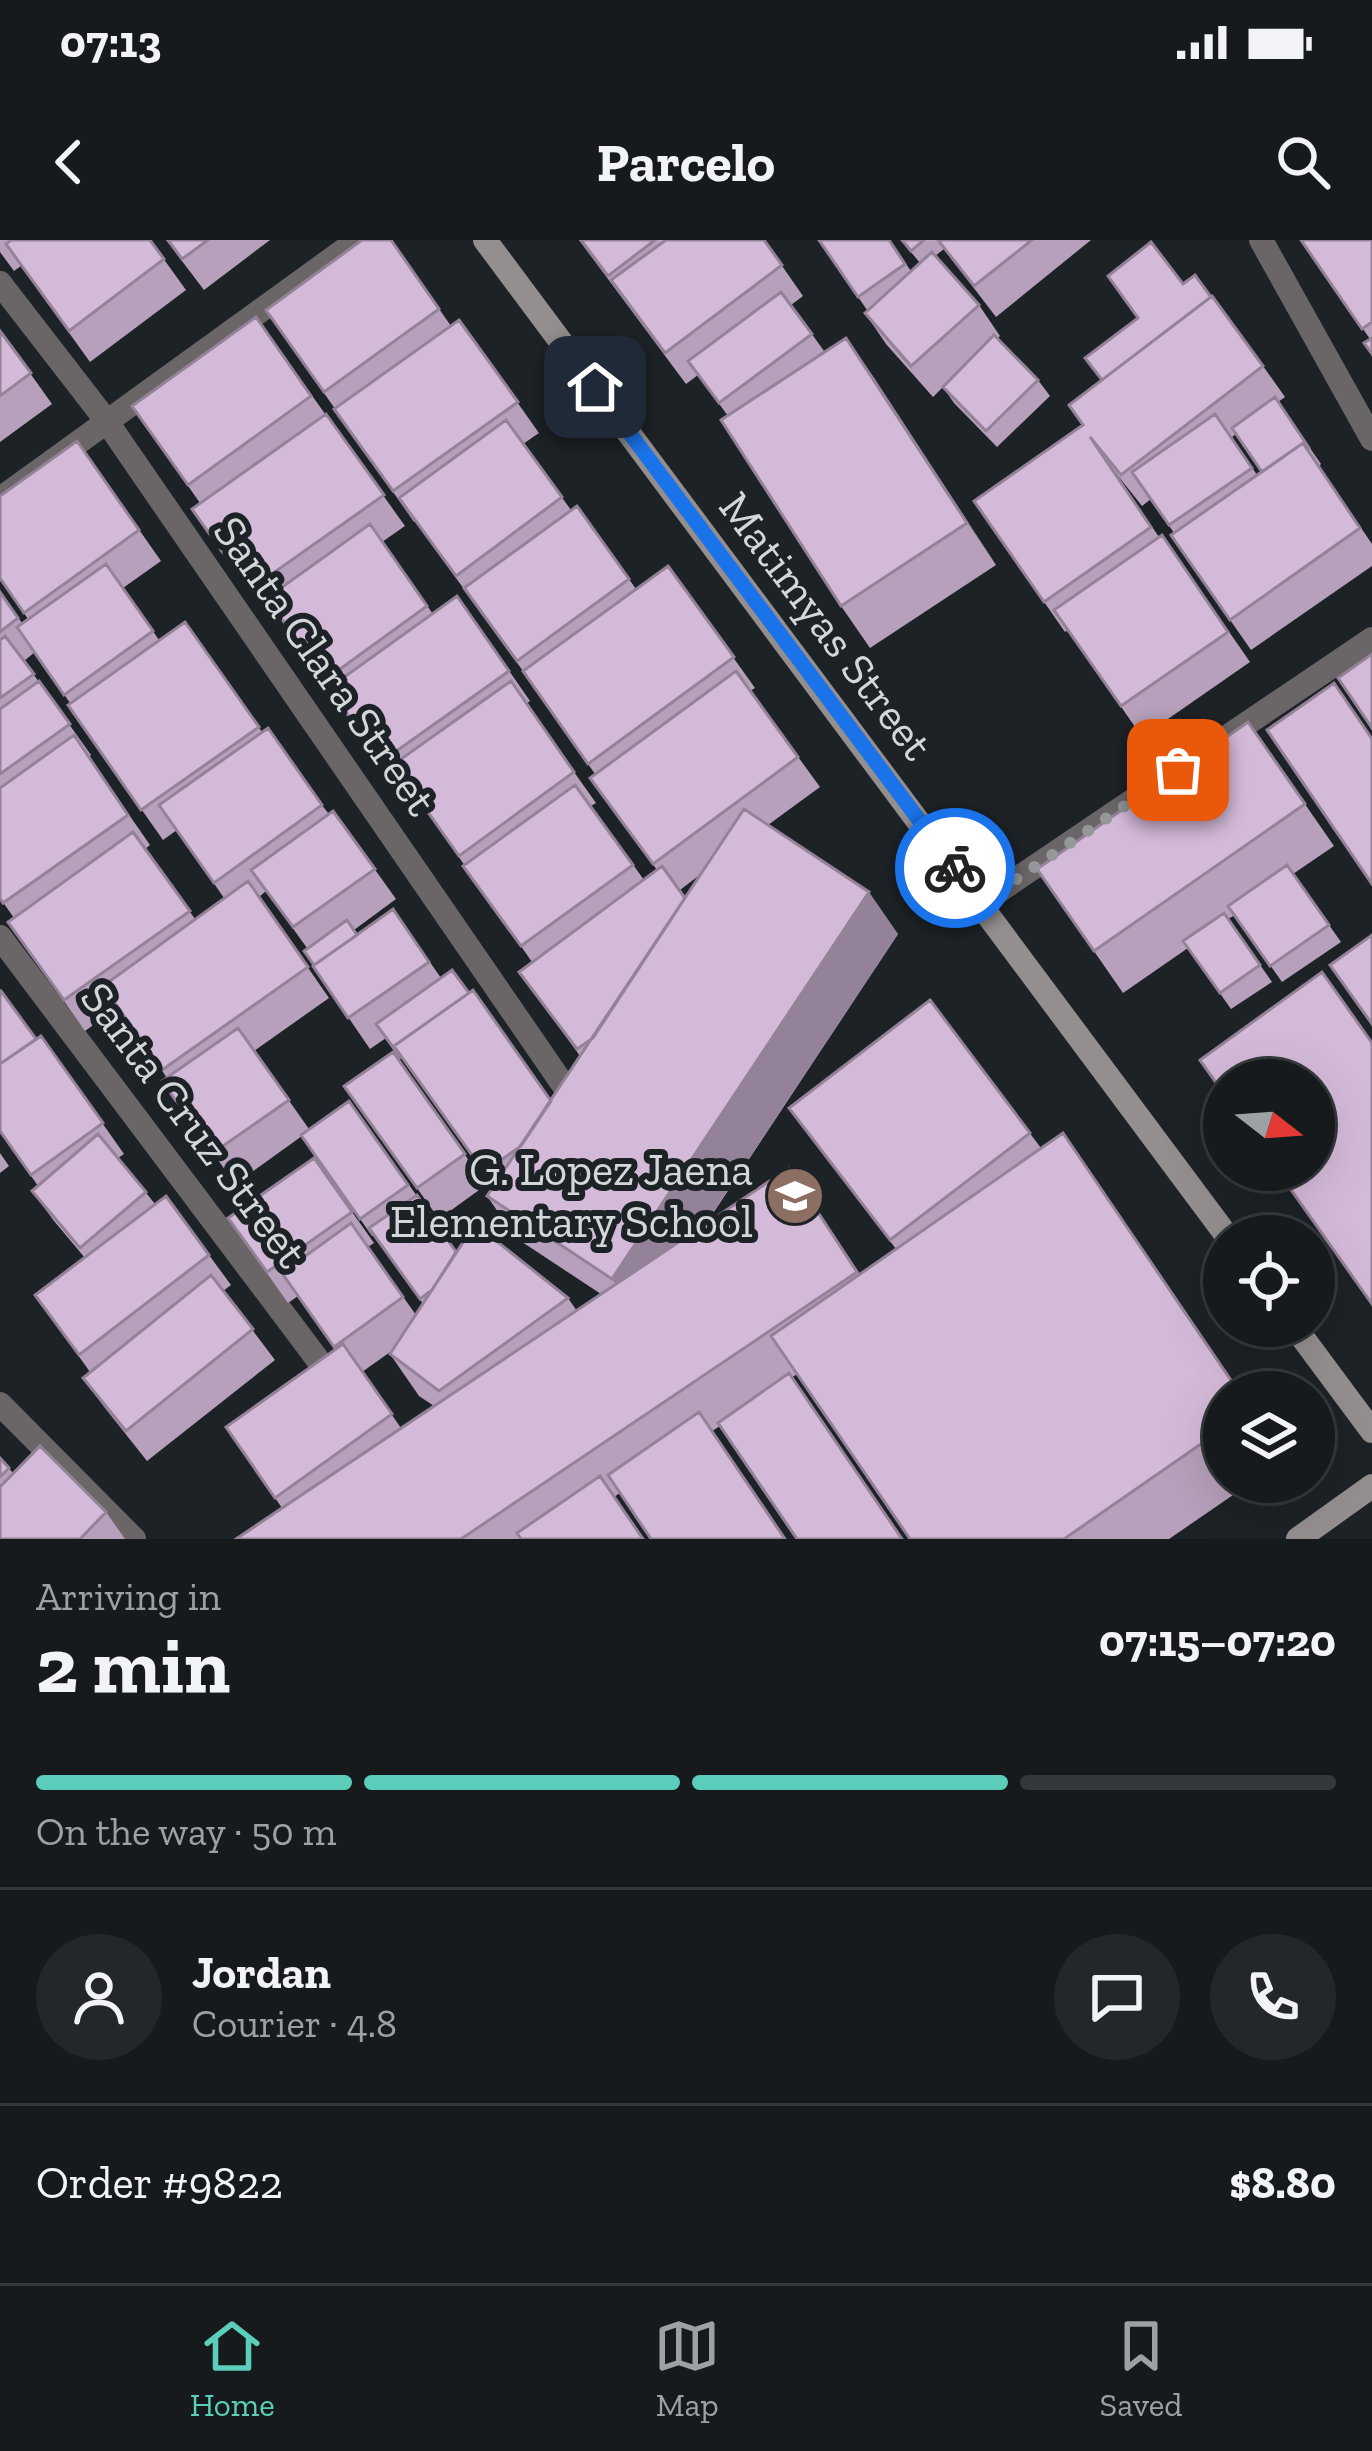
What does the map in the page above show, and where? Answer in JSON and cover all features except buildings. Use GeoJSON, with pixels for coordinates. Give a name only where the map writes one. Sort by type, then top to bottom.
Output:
{"type":"FeatureCollection","features":[{"type":"Feature","properties":{"kind":"street"},"geometry":{"type":"LineString","coordinates":[[0,499],[358,240]]}},
{"type":"Feature","properties":{"kind":"street","name":"Matimyas Street"},"geometry":{"type":"LineString","coordinates":[[485,240],[1212,1215]]}},
{"type":"Feature","properties":{"kind":"street"},"geometry":{"type":"LineString","coordinates":[[1261,240],[1372,439]]}},
{"type":"Feature","properties":{"kind":"street","name":"Santa Clara Street"},"geometry":{"type":"LineString","coordinates":[[0,283],[105,419],[575,1102]]}},
{"type":"Feature","properties":{"kind":"street"},"geometry":{"type":"LineString","coordinates":[[981,903],[1372,639]]}},
{"type":"Feature","properties":{"kind":"street","name":"Santa Cruz Street"},"geometry":{"type":"LineString","coordinates":[[0,937],[321,1364]]}},
{"type":"Feature","properties":{"kind":"street"},"geometry":{"type":"LineString","coordinates":[[1309,1347],[1372,1432]]}},
{"type":"Feature","properties":{"kind":"street"},"geometry":{"type":"LineString","coordinates":[[0,1404],[134,1539]]}},
{"type":"Feature","properties":{"kind":"street"},"geometry":{"type":"LineString","coordinates":[[1298,1539],[1372,1486]]}},
{"type":"Feature","properties":{"kind":"way so far"},"geometry":{"type":"LineString","coordinates":[[955,868],[981,903],[1178,770]]}},
{"type":"Feature","properties":{"kind":"place","name":"G. Lopez Jaena Elementary School"},"geometry":{"type":"Point","coordinates":[795,1196]}},
{"type":"Feature","properties":{"kind":"route"},"geometry":{"type":"LineString","coordinates":[[595,387],[955,868]]}}]}
